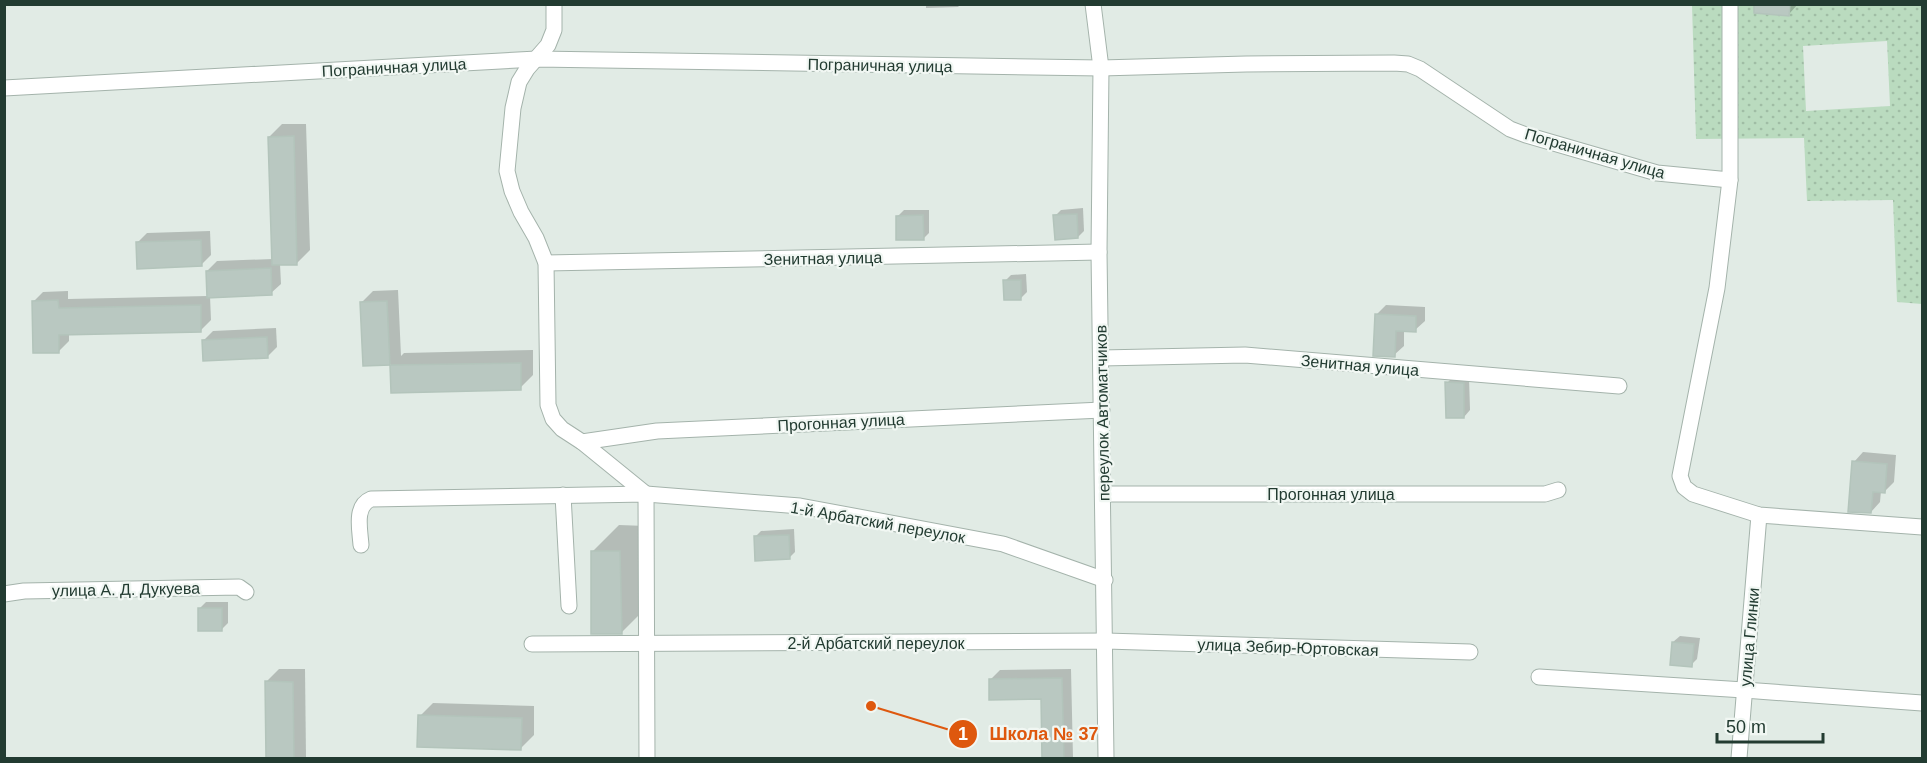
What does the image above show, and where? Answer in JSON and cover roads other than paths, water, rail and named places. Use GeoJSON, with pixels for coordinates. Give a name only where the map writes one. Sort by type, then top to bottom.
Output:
{"type":"FeatureCollection","features":[{"type":"Feature","properties":{"kind":"street"},"geometry":{"type":"LineString","coordinates":[[554,4],[554,30],[548,45],[519,82],[513,108],[507,171],[512,191],[546,263],[548,405],[553,419],[562,429],[582,442],[646,494],[646,759]]}},
{"type":"Feature","properties":{"kind":"street","name":"переулок Автоматчиков"},"geometry":{"type":"LineString","coordinates":[[1093,4],[1101,68],[1100,252],[1106,759]]}},
{"type":"Feature","properties":{"kind":"street"},"geometry":{"type":"LineString","coordinates":[[1730,4],[1730,180],[1717,288],[1680,476],[1684,487],[1693,494],[1759,515],[1923,527]]}},
{"type":"Feature","properties":{"kind":"street","name":"Пограничная улица"},"geometry":{"type":"LineString","coordinates":[[4,88],[537,58],[1101,68],[1246,64],[1408,64],[1420,69],[1510,129],[1526,135],[1657,173],[1730,180]]}},
{"type":"Feature","properties":{"kind":"street","name":"Зенитная улица"},"geometry":{"type":"LineString","coordinates":[[546,263],[1100,252]]}},
{"type":"Feature","properties":{"kind":"street","name":"Зенитная улица"},"geometry":{"type":"LineString","coordinates":[[1101,358],[1245,355],[1619,386]]}},
{"type":"Feature","properties":{"kind":"street","name":"Прогонная улица"},"geometry":{"type":"LineString","coordinates":[[582,442],[657,431],[1102,410]]}},
{"type":"Feature","properties":{"kind":"street","name":"Прогонная улица"},"geometry":{"type":"LineString","coordinates":[[1103,494],[1545,494],[1558,490]]}},
{"type":"Feature","properties":{"kind":"street","name":"1-й Арбатский переулок"},"geometry":{"type":"LineString","coordinates":[[361,545],[360,508],[364,502],[371,499],[646,494],[800,506],[1003,544],[1105,580]]}},
{"type":"Feature","properties":{"kind":"street"},"geometry":{"type":"LineString","coordinates":[[563,495],[569,606]]}},
{"type":"Feature","properties":{"kind":"street","name":"улица Глинки"},"geometry":{"type":"LineString","coordinates":[[1739,759],[1759,515]]}},
{"type":"Feature","properties":{"kind":"street","name":"улица А. Д. Дукуева"},"geometry":{"type":"LineString","coordinates":[[4,594],[24,591],[239,587],[246,592]]}},
{"type":"Feature","properties":{"kind":"street","name":"2-й Арбатский переулок"},"geometry":{"type":"LineString","coordinates":[[532,644],[1106,641]]}},
{"type":"Feature","properties":{"kind":"street","name":"улица Зебир-Юртовская"},"geometry":{"type":"LineString","coordinates":[[1106,641],[1470,652]]}},
{"type":"Feature","properties":{"kind":"street"},"geometry":{"type":"LineString","coordinates":[[1539,677],[1923,704]]}},
{"type":"Feature","properties":{"kind":"place","name":"Школа № 37"},"geometry":{"type":"Point","coordinates":[871,706]}}]}
